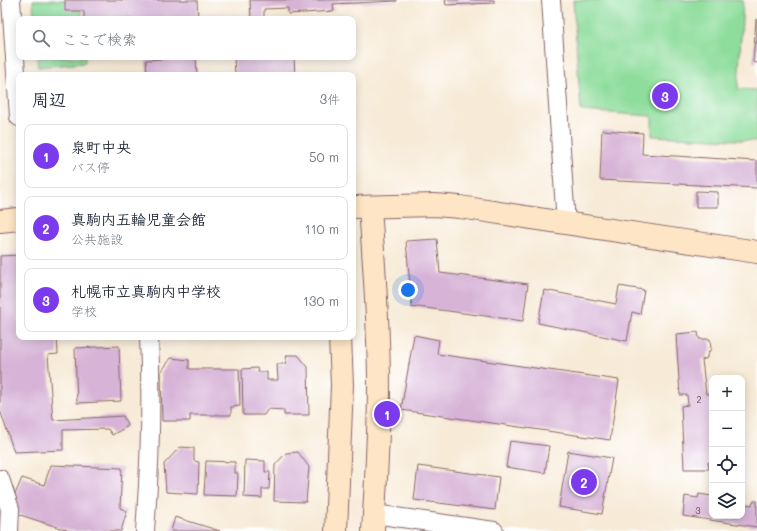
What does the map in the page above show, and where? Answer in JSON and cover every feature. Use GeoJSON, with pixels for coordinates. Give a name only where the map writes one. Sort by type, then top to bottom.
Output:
{"type":"FeatureCollection","features":[{"type":"Feature","properties":{"kind":"street"},"geometry":{"type":"LineString","coordinates":[[11,0],[16,73]]}},
{"type":"Feature","properties":{"kind":"street"},"geometry":{"type":"LineString","coordinates":[[551,0],[566,224]]}},
{"type":"Feature","properties":{"kind":"street"},"geometry":{"type":"LineString","coordinates":[[493,531],[374,522],[378,449],[379,384],[375,278],[362,207],[460,207],[757,252]]}},
{"type":"Feature","properties":{"kind":"street"},"geometry":{"type":"LineString","coordinates":[[0,221],[16,219]]}},
{"type":"Feature","properties":{"kind":"street"},"geometry":{"type":"LineString","coordinates":[[145,531],[150,460],[151,386],[149,340]]}},
{"type":"Feature","properties":{"kind":"street"},"geometry":{"type":"LineString","coordinates":[[336,531],[342,385],[340,340]]}},
{"type":"Feature","properties":{"kind":"street"},"geometry":{"type":"LineString","coordinates":[[0,479],[10,509],[9,531]]}},
{"type":"Feature","properties":{"kind":"green space"},"geometry":{"type":"Polygon","coordinates":[[[33,0],[81,0],[82,16],[34,16],[33,0]]]}},
{"type":"Feature","properties":{"kind":"green space"},"geometry":{"type":"Polygon","coordinates":[[[573,0],[743,0],[738,89],[757,90],[757,141],[652,136],[652,116],[581,111],[573,0]]]}},
{"type":"Feature","properties":{"kind":"green space"},"geometry":{"type":"Polygon","coordinates":[[[37,60],[85,60],[85,63],[38,67],[37,60]]]}},
{"type":"Feature","properties":{"kind":"building"},"geometry":{"type":"Polygon","coordinates":[[[65,0],[197,0],[198,16],[84,16],[84,11],[65,11],[65,0]]]}},
{"type":"Feature","properties":{"kind":"building"},"geometry":{"type":"Polygon","coordinates":[[[250,0],[397,0],[333,4],[334,11],[288,14],[288,8],[264,9],[264,16],[251,16],[250,0]]]}},
{"type":"Feature","properties":{"kind":"building"},"geometry":{"type":"Polygon","coordinates":[[[445,0],[494,0],[494,3],[446,5],[445,0]]]}},
{"type":"Feature","properties":{"kind":"building"},"geometry":{"type":"Polygon","coordinates":[[[757,19],[757,63],[753,62],[757,19]]]}},
{"type":"Feature","properties":{"kind":"building"},"geometry":{"type":"Polygon","coordinates":[[[146,60],[196,60],[197,72],[147,72],[146,60]]]}},
{"type":"Feature","properties":{"kind":"building"},"geometry":{"type":"Polygon","coordinates":[[[234,60],[294,60],[295,72],[235,72],[234,60]]]}},
{"type":"Feature","properties":{"kind":"building"},"geometry":{"type":"Polygon","coordinates":[[[602,130],[643,133],[642,154],[757,161],[757,188],[600,180],[602,130]]]}},
{"type":"Feature","properties":{"kind":"building"},"geometry":{"type":"Polygon","coordinates":[[[696,191],[718,192],[718,207],[696,207],[696,191]]]}},
{"type":"Feature","properties":{"kind":"building"},"geometry":{"type":"Polygon","coordinates":[[[437,239],[440,273],[528,284],[523,321],[418,307],[412,308],[406,241],[437,239]]]}},
{"type":"Feature","properties":{"kind":"building"},"geometry":{"type":"Polygon","coordinates":[[[16,255],[16,340],[57,340],[58,354],[48,355],[53,420],[123,416],[128,426],[112,435],[108,429],[63,430],[63,450],[14,452],[0,410],[0,256],[16,255]]]}},
{"type":"Feature","properties":{"kind":"building"},"geometry":{"type":"Polygon","coordinates":[[[619,286],[644,290],[640,314],[632,312],[627,341],[538,323],[544,290],[616,304],[619,286]]]}},
{"type":"Feature","properties":{"kind":"building"},"geometry":{"type":"Polygon","coordinates":[[[698,332],[699,339],[710,339],[711,349],[707,355],[707,358],[702,360],[706,394],[709,394],[709,469],[684,469],[681,406],[688,405],[687,395],[680,395],[676,334],[698,332]]]}},
{"type":"Feature","properties":{"kind":"building"},"geometry":{"type":"Polygon","coordinates":[[[414,335],[439,340],[437,354],[619,380],[610,440],[401,410],[414,335]]]}},
{"type":"Feature","properties":{"kind":"building"},"geometry":{"type":"Polygon","coordinates":[[[119,346],[121,401],[77,403],[75,348],[119,346]]]}},
{"type":"Feature","properties":{"kind":"building"},"geometry":{"type":"Polygon","coordinates":[[[287,355],[298,355],[308,367],[309,415],[284,415],[284,410],[268,409],[264,415],[243,415],[242,369],[257,368],[258,372],[267,372],[267,380],[278,380],[277,364],[285,364],[287,355]]]}},
{"type":"Feature","properties":{"kind":"building"},"geometry":{"type":"Polygon","coordinates":[[[171,358],[189,360],[189,369],[239,369],[240,406],[231,407],[231,415],[190,415],[190,421],[162,421],[161,372],[171,358]]]}},
{"type":"Feature","properties":{"kind":"building"},"geometry":{"type":"Polygon","coordinates":[[[510,441],[549,446],[545,473],[506,467],[510,441]]]}},
{"type":"Feature","properties":{"kind":"building"},"geometry":{"type":"Polygon","coordinates":[[[180,447],[194,448],[194,461],[199,462],[198,494],[166,492],[164,464],[180,447]]]}},
{"type":"Feature","properties":{"kind":"building"},"geometry":{"type":"Polygon","coordinates":[[[568,451],[612,458],[602,514],[559,507],[568,451]]]}},
{"type":"Feature","properties":{"kind":"building"},"geometry":{"type":"Polygon","coordinates":[[[298,452],[309,467],[306,502],[274,501],[275,465],[286,453],[298,452]]]}},
{"type":"Feature","properties":{"kind":"building"},"geometry":{"type":"Polygon","coordinates":[[[245,460],[265,461],[265,472],[270,472],[269,489],[262,489],[262,498],[244,497],[245,460]]]}},
{"type":"Feature","properties":{"kind":"building"},"geometry":{"type":"Polygon","coordinates":[[[206,461],[235,462],[235,473],[238,473],[237,496],[204,495],[206,461]]]}},
{"type":"Feature","properties":{"kind":"building"},"geometry":{"type":"Polygon","coordinates":[[[51,465],[122,468],[120,508],[127,511],[121,531],[70,531],[14,513],[11,504],[22,478],[44,485],[51,465]]]}},
{"type":"Feature","properties":{"kind":"building"},"geometry":{"type":"Polygon","coordinates":[[[418,466],[499,477],[495,510],[414,500],[418,466]]]}},
{"type":"Feature","properties":{"kind":"building"},"geometry":{"type":"Polygon","coordinates":[[[699,494],[709,496],[709,519],[745,519],[745,504],[752,505],[753,501],[757,501],[757,527],[683,516],[685,496],[698,498],[699,494]]]}},
{"type":"Feature","properties":{"kind":"building"},"geometry":{"type":"Polygon","coordinates":[[[175,517],[220,531],[171,531],[175,517]]]}},
{"type":"Feature","properties":{"kind":"place","name":"札幌市立真駒内中学校"},"geometry":{"type":"Point","coordinates":[665,96]}},
{"type":"Feature","properties":{"kind":"place","name":"泉町中央"},"geometry":{"type":"Point","coordinates":[387,414]}},
{"type":"Feature","properties":{"kind":"place","name":"真駒内五輪児童会館"},"geometry":{"type":"Point","coordinates":[584,482]}}]}
